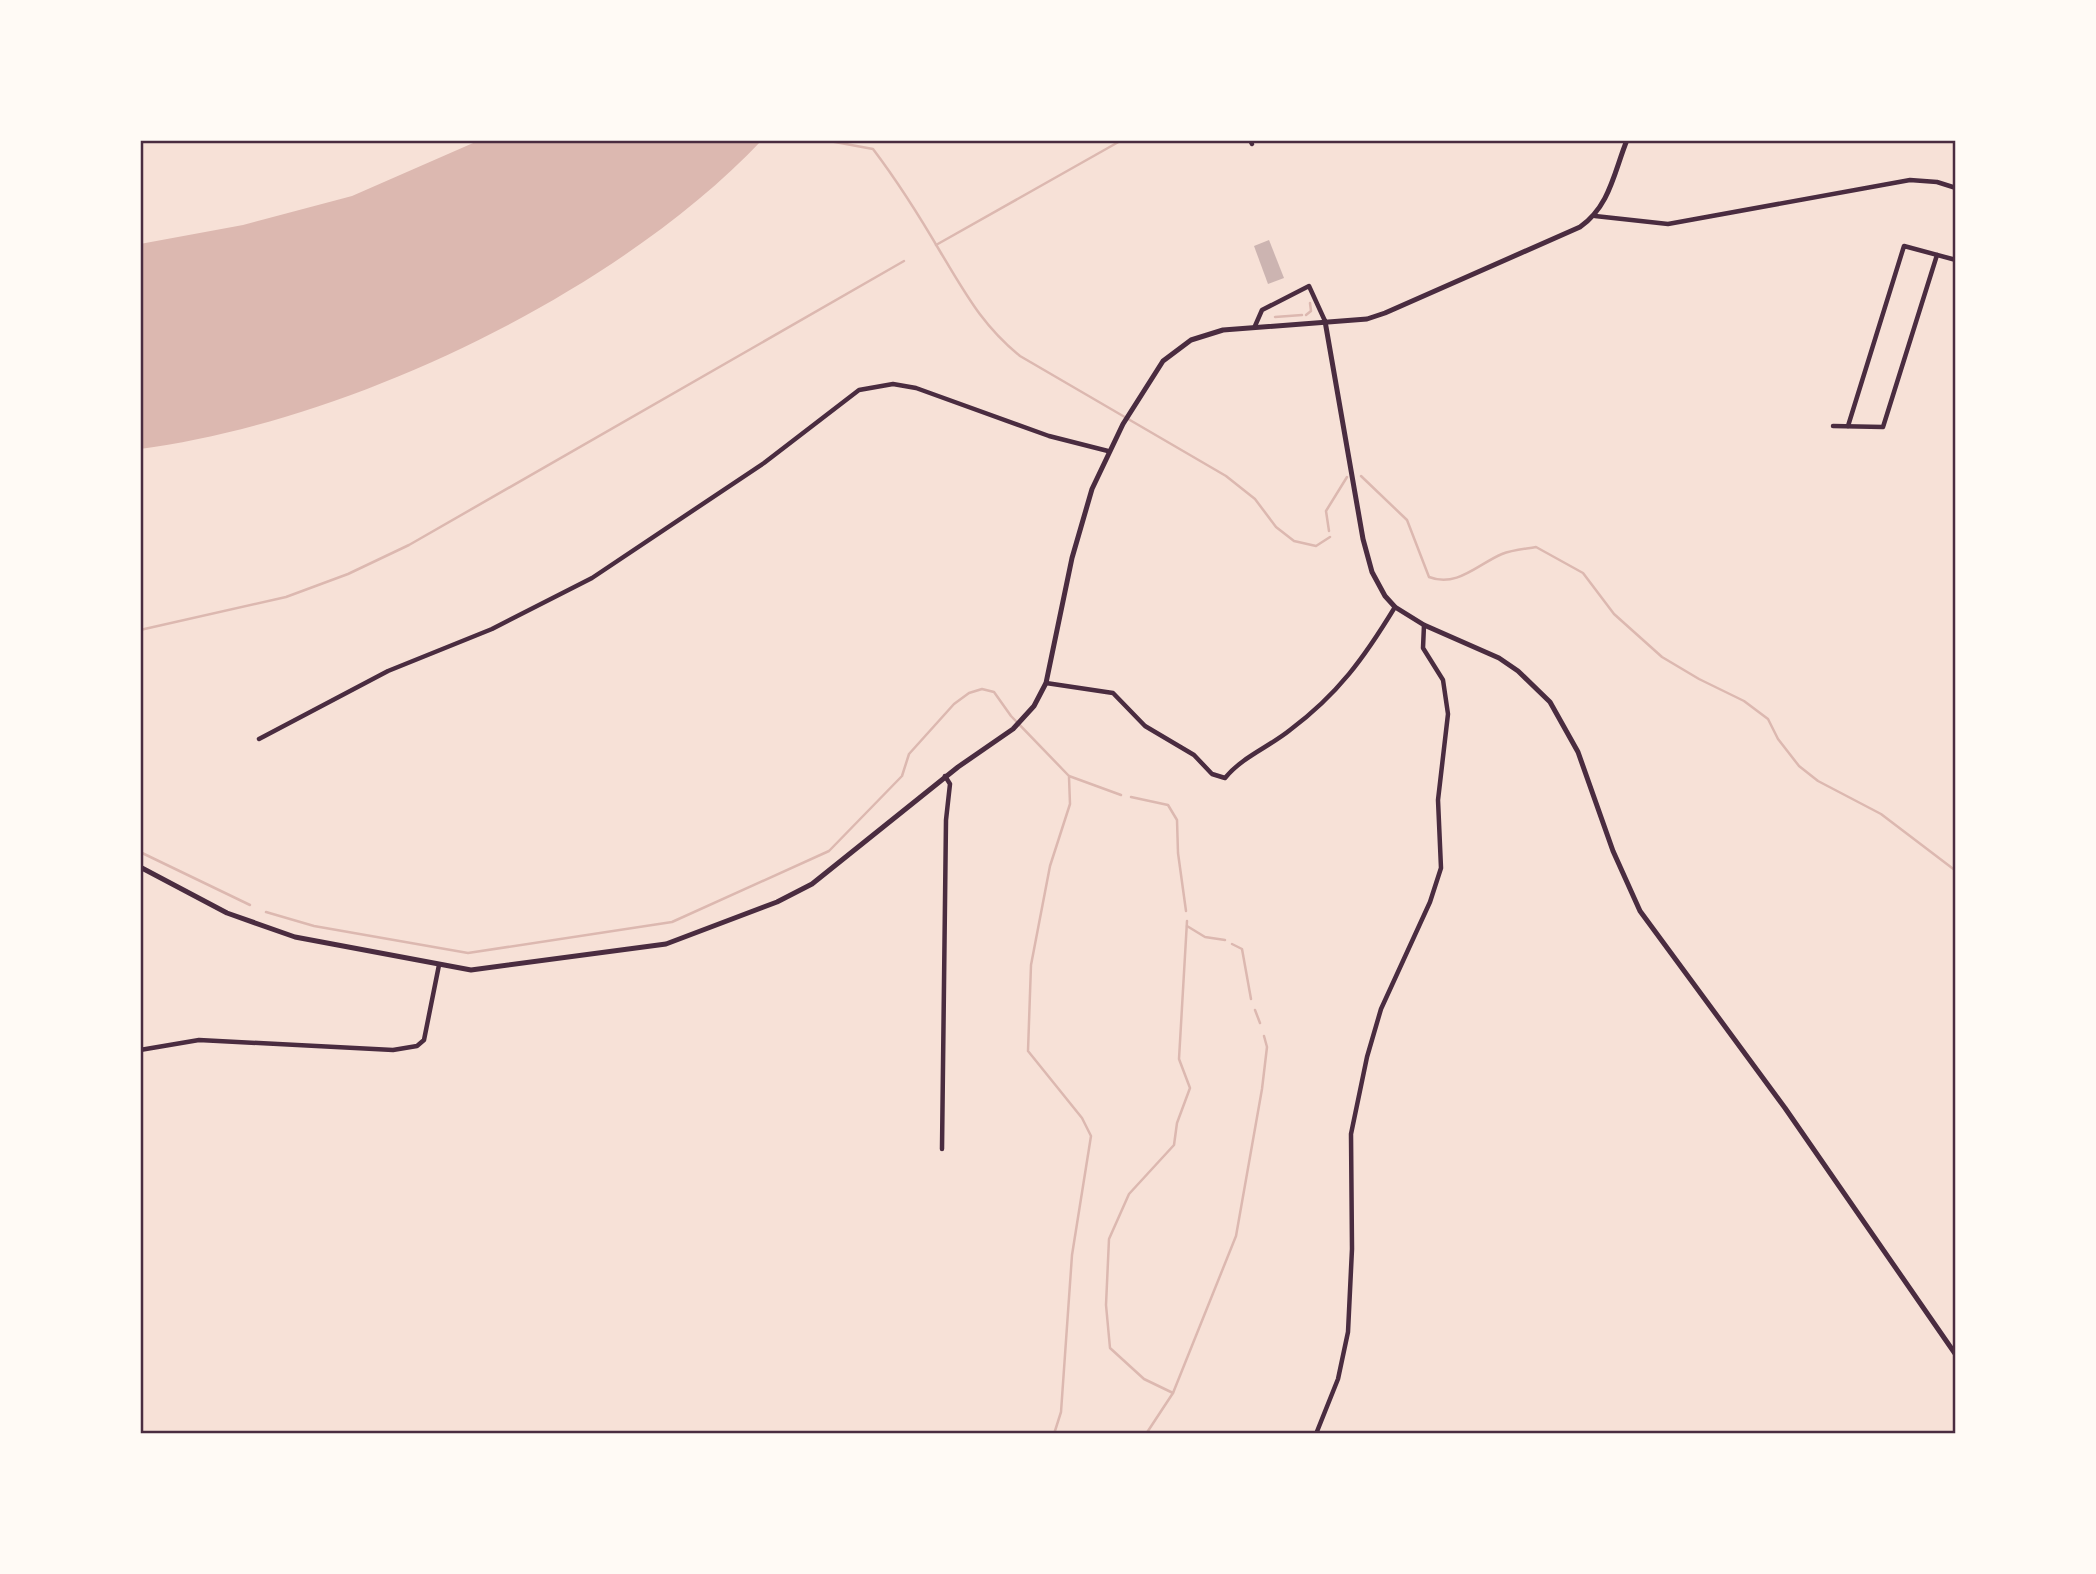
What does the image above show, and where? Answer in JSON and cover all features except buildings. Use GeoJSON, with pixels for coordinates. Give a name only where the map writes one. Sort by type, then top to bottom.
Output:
{"type":"FeatureCollection","features":[{"type":"Feature","properties":{"kind":"street"},"geometry":{"type":"LineString","coordinates":[[140,867],[227,913],[267,928],[309,940],[471,970],[644,949],[717,926],[812,884],[945,776],[1013,729],[1027,716],[1046,683],[1078,536],[1108,451],[1157,369],[1179,347],[1205,335],[1255,326],[1367,318],[1399,309],[1580,226],[1595,216],[1606,200],[1627,140]]}},
{"type":"Feature","properties":{"kind":"street"},"geometry":{"type":"LineString","coordinates":[[1595,216],[1668,224],[1910,180],[1937,182],[1956,188]]}},
{"type":"Feature","properties":{"kind":"street"},"geometry":{"type":"LineString","coordinates":[[1848,426],[1905,246],[1956,260]]}},
{"type":"Feature","properties":{"kind":"street"},"geometry":{"type":"LineString","coordinates":[[1833,426],[1883,427],[1937,255]]}},
{"type":"Feature","properties":{"kind":"street"},"geometry":{"type":"LineString","coordinates":[[1255,326],[1260,312],[1268,305],[1309,286],[1325,321],[1353,469],[1363,539],[1373,572],[1385,596],[1395,607],[1424,625],[1499,658],[1518,671],[1550,702],[1578,752],[1613,851],[1640,911],[1790,1115],[1956,1355]]}},
{"type":"Feature","properties":{"kind":"street"},"geometry":{"type":"LineString","coordinates":[[259,739],[388,671],[492,629],[592,578],[764,463],[867,387],[893,384],[916,388],[1049,436],[1108,451]]}},
{"type":"Feature","properties":{"kind":"street"},"geometry":{"type":"LineString","coordinates":[[1046,683],[1113,693],[1145,726],[1194,755],[1212,774],[1225,778],[1240,762],[1263,751],[1336,692],[1364,658],[1395,607]]}},
{"type":"Feature","properties":{"kind":"street"},"geometry":{"type":"LineString","coordinates":[[1316,1434],[1338,1379],[1348,1332],[1353,1237],[1350,1134],[1367,1057],[1381,1009],[1430,902],[1441,868],[1438,800],[1448,714],[1443,680],[1423,648],[1424,625]]}},
{"type":"Feature","properties":{"kind":"street"},"geometry":{"type":"LineString","coordinates":[[942,1149],[946,820],[950,784],[945,776]]}},
{"type":"Feature","properties":{"kind":"street"},"geometry":{"type":"LineString","coordinates":[[140,1049],[199,1040],[393,1051],[410,1048],[424,1040],[439,965]]}},
{"type":"Feature","properties":{"kind":"shaded area"},"geometry":{"type":"Polygon","coordinates":[[[480,140],[762,140],[702,196],[633,249],[557,298],[475,342],[390,380],[305,411],[221,434],[140,449],[140,244],[243,225],[352,196],[480,140]]]}},
{"type":"Feature","properties":{"kind":"waterway"},"geometry":{"type":"LineString","coordinates":[[824,140],[873,149],[976,308],[995,333],[1020,356],[1226,476],[1255,499],[1276,527],[1294,541],[1316,546],[1330,537]]}},
{"type":"Feature","properties":{"kind":"waterway"},"geometry":{"type":"LineString","coordinates":[[936,245],[1122,140]]}},
{"type":"Feature","properties":{"kind":"waterway"},"geometry":{"type":"LineString","coordinates":[[140,630],[286,597],[348,574],[409,545],[904,261]]}},
{"type":"Feature","properties":{"kind":"waterway"},"geometry":{"type":"LineString","coordinates":[[1306,315],[1311,311],[1310,303]]}},
{"type":"Feature","properties":{"kind":"waterway"},"geometry":{"type":"LineString","coordinates":[[1275,317],[1302,315]]}},
{"type":"Feature","properties":{"kind":"waterway"},"geometry":{"type":"LineString","coordinates":[[1361,476],[1407,520],[1429,577],[1439,580],[1458,577],[1502,554],[1536,547],[1583,573],[1614,614],[1662,657],[1744,701],[1768,719],[1778,739],[1799,766],[1818,781],[1881,814],[1956,871]]}},
{"type":"Feature","properties":{"kind":"waterway"},"geometry":{"type":"LineString","coordinates":[[1329,531],[1326,511],[1347,477]]}},
{"type":"Feature","properties":{"kind":"waterway"},"geometry":{"type":"LineString","coordinates":[[266,912],[314,926],[468,953],[672,922],[829,851],[902,776],[909,754],[954,704],[969,693],[982,689],[994,692],[1011,716],[1069,776],[1121,795]]}},
{"type":"Feature","properties":{"kind":"waterway"},"geometry":{"type":"LineString","coordinates":[[1054,1434],[1061,1412],[1072,1255],[1091,1136],[1082,1118],[1028,1051],[1031,965],[1050,866],[1070,804],[1069,777]]}},
{"type":"Feature","properties":{"kind":"waterway"},"geometry":{"type":"LineString","coordinates":[[1131,797],[1168,805],[1177,820],[1178,853],[1186,911]]}},
{"type":"Feature","properties":{"kind":"waterway"},"geometry":{"type":"LineString","coordinates":[[140,852],[250,905]]}},
{"type":"Feature","properties":{"kind":"waterway"},"geometry":{"type":"LineString","coordinates":[[1173,1393],[1144,1379],[1110,1348],[1106,1305],[1109,1239],[1129,1194],[1174,1145],[1177,1123],[1190,1088],[1179,1059],[1187,921]]}},
{"type":"Feature","properties":{"kind":"waterway"},"geometry":{"type":"LineString","coordinates":[[1187,926],[1205,937],[1225,940]]}},
{"type":"Feature","properties":{"kind":"waterway"},"geometry":{"type":"LineString","coordinates":[[1232,944],[1242,949],[1251,999]]}},
{"type":"Feature","properties":{"kind":"waterway"},"geometry":{"type":"LineString","coordinates":[[1255,1010],[1260,1023]]}},
{"type":"Feature","properties":{"kind":"waterway"},"geometry":{"type":"LineString","coordinates":[[1146,1434],[1173,1393],[1236,1236],[1262,1089],[1267,1047],[1264,1036]]}}]}
